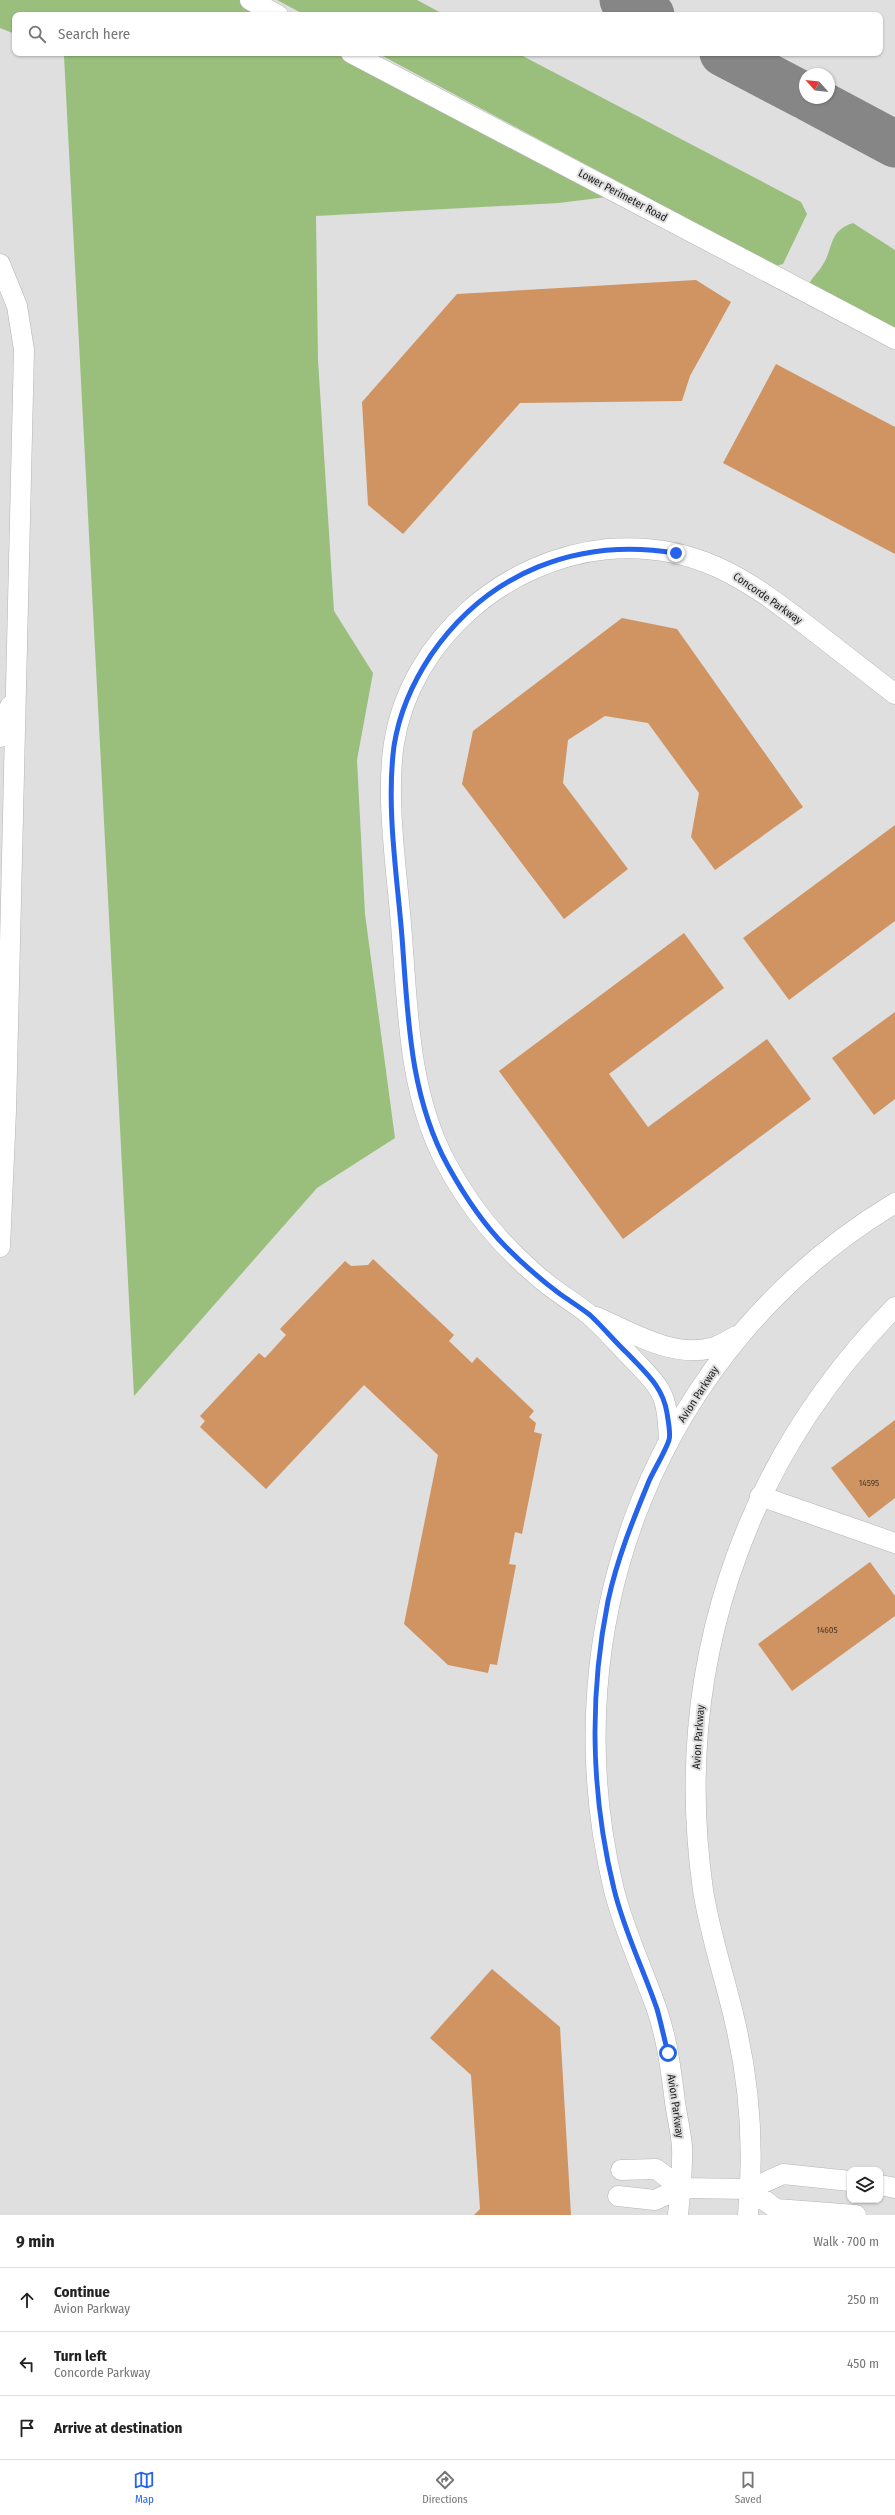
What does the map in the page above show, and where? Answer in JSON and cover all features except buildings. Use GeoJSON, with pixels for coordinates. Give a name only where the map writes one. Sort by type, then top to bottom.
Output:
{"type":"FeatureCollection","features":[{"type":"Feature","properties":{"kind":"street"},"geometry":{"type":"LineString","coordinates":[[250,0],[272,12]]}},
{"type":"Feature","properties":{"kind":"street","name":"Lower Perimeter Road"},"geometry":{"type":"LineString","coordinates":[[357,56],[895,339]]}},
{"type":"Feature","properties":{"kind":"street"},"geometry":{"type":"LineString","coordinates":[[0,264],[17,306],[24,350],[0,1235]]}},
{"type":"Feature","properties":{"kind":"street","name":"Concorde Parkway"},"geometry":{"type":"LineString","coordinates":[[669,1440],[667,1412],[662,1394],[654,1380],[588,1314],[536,1275],[485,1224],[468,1200],[446,1162],[423,1107],[415,1077],[408,1018],[392,796],[395,741],[411,690],[421,670],[454,625],[479,601],[526,571],[560,558],[594,551],[617,549],[653,549],[676,553],[732,573],[774,600],[895,694]]}},
{"type":"Feature","properties":{"kind":"street"},"geometry":{"type":"LineString","coordinates":[[0,737],[16,685]]}},
{"type":"Feature","properties":{"kind":"street","name":"Avion Parkway"},"geometry":{"type":"LineString","coordinates":[[678,2215],[681,2188],[682,2147],[668,2053],[657,2010],[630,1940],[614,1891],[596,1778],[594,1737],[596,1684],[608,1601],[622,1550],[633,1520],[669,1440],[701,1385],[740,1334],[793,1278],[824,1251],[865,1220],[895,1203]]}},
{"type":"Feature","properties":{"kind":"street","name":"Avion Parkway"},"geometry":{"type":"LineString","coordinates":[[748,2215],[751,2148],[746,2088],[736,2023],[714,1941],[704,1890],[695,1789],[697,1738],[702,1688],[711,1638],[724,1589],[740,1542],[760,1496],[784,1451],[810,1409],[839,1369],[895,1307]]}},
{"type":"Feature","properties":{"kind":"street","name":"Concorde Parkway"},"geometry":{"type":"LineString","coordinates":[[588,1314],[665,1346],[690,1351],[712,1348],[740,1334]]}},
{"type":"Feature","properties":{"kind":"street"},"geometry":{"type":"LineString","coordinates":[[760,1496],[895,1544]]}},
{"type":"Feature","properties":{"kind":"street"},"geometry":{"type":"LineString","coordinates":[[621,2170],[656,2169],[681,2188]]}},
{"type":"Feature","properties":{"kind":"street"},"geometry":{"type":"LineString","coordinates":[[618,2196],[655,2200],[681,2188],[750,2189],[783,2174],[847,2181]]}},
{"type":"Feature","properties":{"kind":"street"},"geometry":{"type":"LineString","coordinates":[[883,2186],[895,2188]]}},
{"type":"Feature","properties":{"kind":"street"},"geometry":{"type":"LineString","coordinates":[[750,2189],[776,2209],[856,2215]]}},
{"type":"Feature","properties":{"kind":"green space"},"geometry":{"type":"Polygon","coordinates":[[[0,0],[250,0],[272,12],[12,12],[12,33],[0,28],[0,0]]]}},
{"type":"Feature","properties":{"kind":"green space"},"geometry":{"type":"Polygon","coordinates":[[[277,0],[417,0],[439,12],[299,12],[277,0]]]}},
{"type":"Feature","properties":{"kind":"green space"},"geometry":{"type":"Polygon","coordinates":[[[64,56],[357,56],[623,195],[559,203],[316,216],[318,360],[334,611],[373,673],[357,760],[365,914],[395,1138],[317,1188],[134,1396],[64,56]]]}},
{"type":"Feature","properties":{"kind":"green space"},"geometry":{"type":"Polygon","coordinates":[[[383,56],[523,56],[801,202],[807,214],[783,264],[776,266],[383,56]]]}},
{"type":"Feature","properties":{"kind":"green space"},"geometry":{"type":"Polygon","coordinates":[[[853,223],[895,250],[895,332],[808,286],[826,259],[835,235],[845,226],[853,223]]]}},
{"type":"Feature","properties":{"kind":"taxiway"},"geometry":{"type":"LineString","coordinates":[[623,0],[645,12]]}},
{"type":"Feature","properties":{"kind":"taxiway"},"geometry":{"type":"LineString","coordinates":[[729,56],[799,93]]}},
{"type":"Feature","properties":{"kind":"taxiway"},"geometry":{"type":"LineString","coordinates":[[820,104],[895,144]]}},
{"type":"Feature","properties":{"kind":"route"},"geometry":{"type":"LineString","coordinates":[[668,2053],[657,2010],[630,1940],[614,1891],[607,1857],[596,1778],[594,1737],[596,1684],[608,1601],[622,1550],[633,1520],[662,1451],[669,1440],[667,1412],[662,1394],[654,1380],[588,1314],[558,1293],[536,1275],[504,1245],[485,1224],[468,1200],[446,1162],[432,1133],[415,1077],[408,1018],[392,796],[392,763],[400,720],[411,690],[421,670],[440,642],[454,625],[479,601],[526,571],[560,558],[594,551],[617,549],[653,549],[676,553]]}}]}
